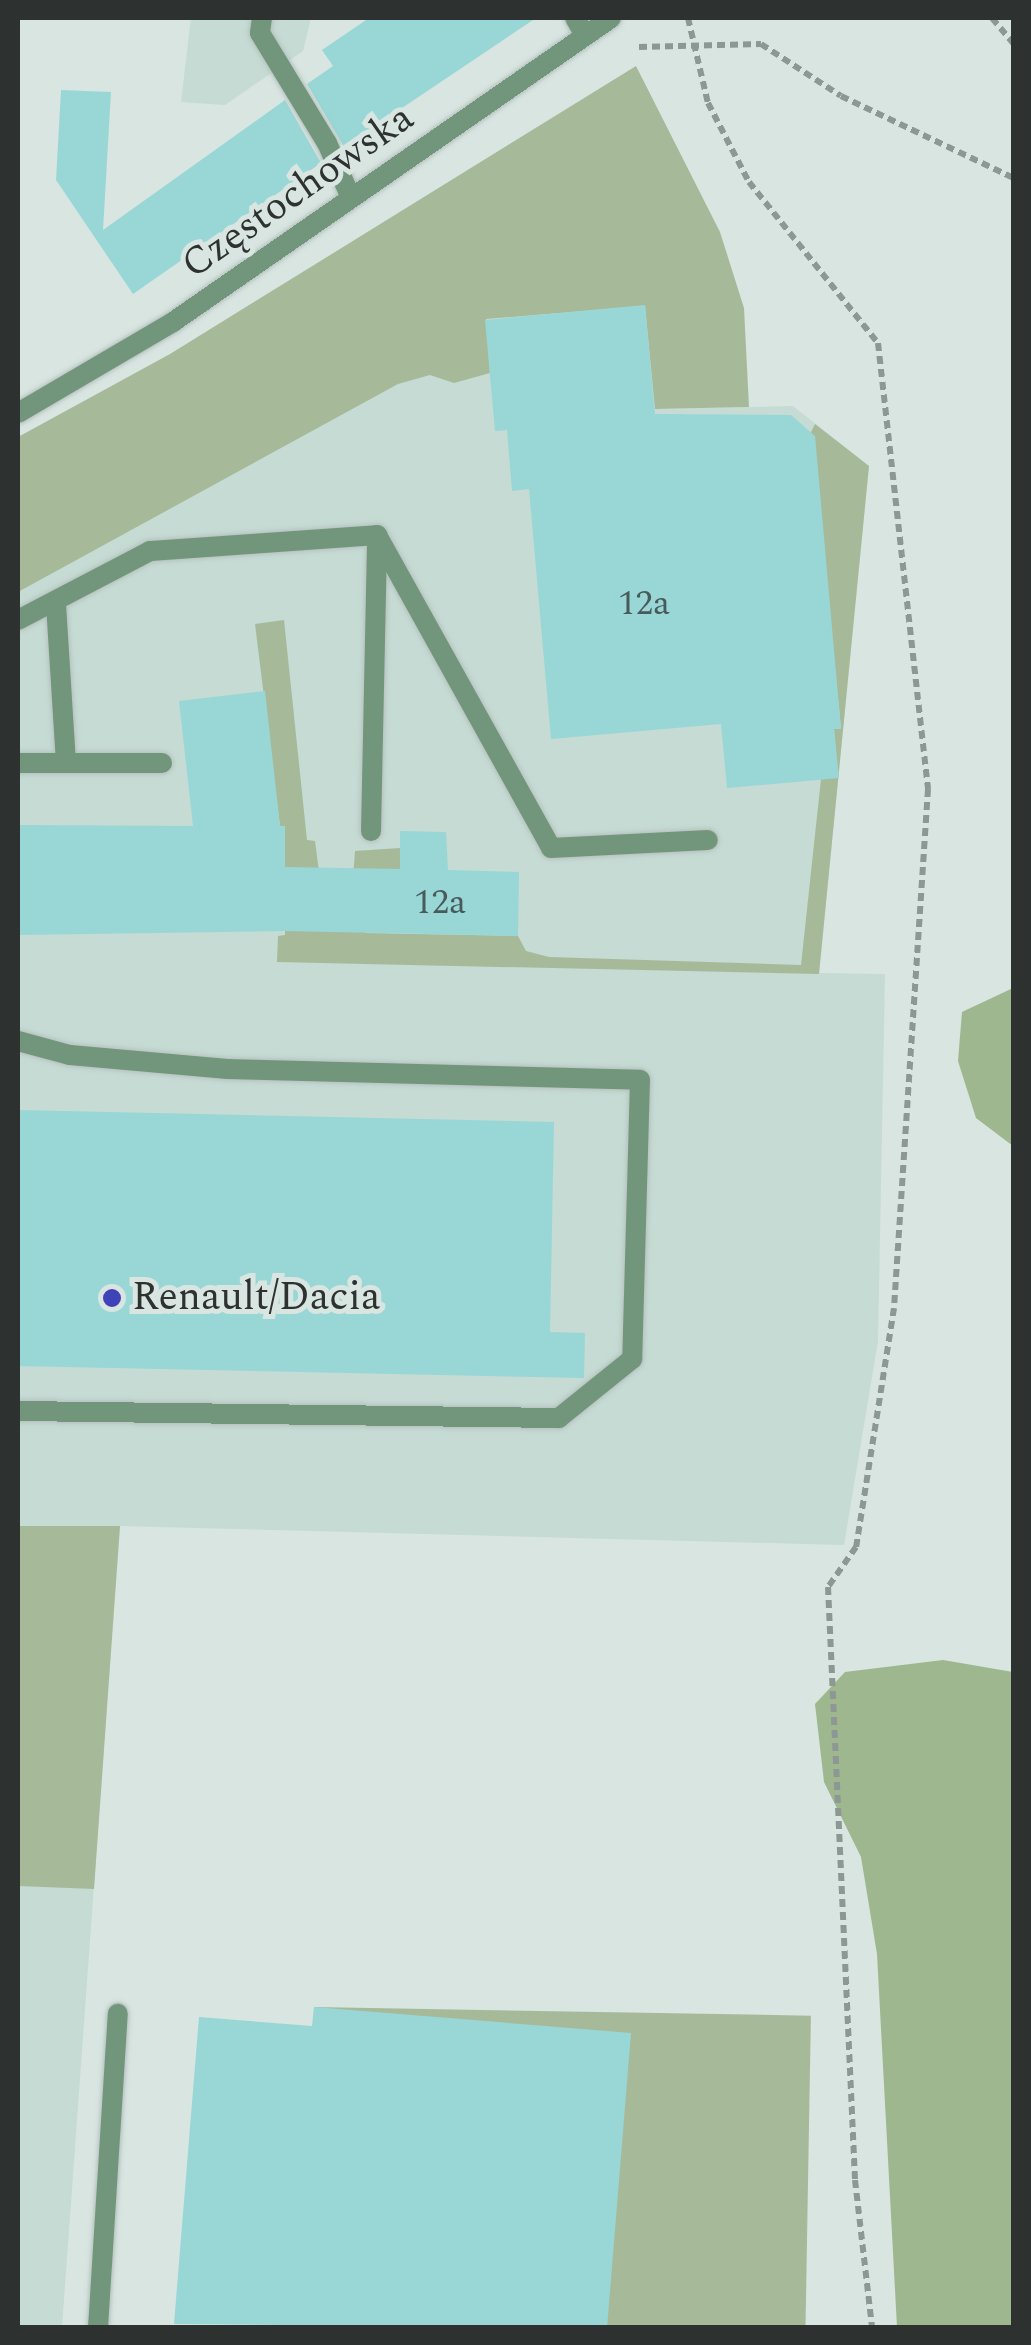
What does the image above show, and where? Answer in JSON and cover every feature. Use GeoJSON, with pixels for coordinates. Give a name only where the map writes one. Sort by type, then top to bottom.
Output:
{"type":"FeatureCollection","features":[{"type":"Feature","properties":{"kind":"street"},"geometry":{"type":"LineString","coordinates":[[262,18],[260,33],[328,143],[351,198]]}},
{"type":"Feature","properties":{"kind":"street","name":"Częstochowska"},"geometry":{"type":"LineString","coordinates":[[18,413],[173,322],[351,198],[580,26],[611,18]]}},
{"type":"Feature","properties":{"kind":"street"},"geometry":{"type":"LineString","coordinates":[[18,620],[56,604],[150,551],[377,535]]}},
{"type":"Feature","properties":{"kind":"street"},"geometry":{"type":"LineString","coordinates":[[371,831],[377,535]]}},
{"type":"Feature","properties":{"kind":"street"},"geometry":{"type":"LineString","coordinates":[[377,535],[552,848],[708,840]]}},
{"type":"Feature","properties":{"kind":"street"},"geometry":{"type":"LineString","coordinates":[[56,604],[66,762]]}},
{"type":"Feature","properties":{"kind":"street"},"geometry":{"type":"LineString","coordinates":[[18,763],[162,762]]}},
{"type":"Feature","properties":{"kind":"street"},"geometry":{"type":"LineString","coordinates":[[18,1041],[70,1055],[227,1069],[640,1080],[632,1359],[559,1418],[18,1411]]}},
{"type":"Feature","properties":{"kind":"street"},"geometry":{"type":"LineString","coordinates":[[98,2328],[118,2014]]}},
{"type":"Feature","properties":{"kind":"path"},"geometry":{"type":"LineString","coordinates":[[688,18],[708,103],[749,182],[878,343],[928,789],[894,1308],[856,1547],[828,1587],[854,2160],[872,2328]]}},
{"type":"Feature","properties":{"kind":"path"},"geometry":{"type":"LineString","coordinates":[[992,18],[1014,44]]}},
{"type":"Feature","properties":{"kind":"path"},"geometry":{"type":"LineString","coordinates":[[634,47],[691,42],[761,44],[841,96],[1014,178]]}},
{"type":"Feature","properties":{"kind":"shaded area"},"geometry":{"type":"Polygon","coordinates":[[[191,18],[311,18],[303,51],[225,105],[181,102],[191,18]]]}},
{"type":"Feature","properties":{"kind":"shaded area"},"geometry":{"type":"Polygon","coordinates":[[[383,261],[657,296],[662,409],[793,406],[869,466],[819,973],[885,974],[878,1341],[844,1545],[120,1526],[62,2327],[18,2328],[18,457],[383,261]]]}},
{"type":"Feature","properties":{"kind":"green space"},"geometry":{"type":"Polygon","coordinates":[[[636,66],[720,232],[744,308],[749,407],[655,409],[645,306],[486,319],[490,373],[454,383],[430,375],[398,384],[18,592],[18,437],[170,354],[636,66]]]}},
{"type":"Feature","properties":{"kind":"green space"},"geometry":{"type":"Polygon","coordinates":[[[815,424],[869,466],[819,974],[277,962],[278,936],[285,935],[285,827],[280,826],[255,624],[284,620],[307,840],[315,841],[321,887],[350,917],[355,851],[400,848],[400,869],[365,933],[518,936],[526,951],[549,957],[801,965],[821,779],[838,777],[834,729],[841,728],[811,432],[815,424]]]}},
{"type":"Feature","properties":{"kind":"green space"},"geometry":{"type":"Polygon","coordinates":[[[1013,988],[1013,1146],[976,1118],[958,1061],[962,1012],[1013,988]]]}},
{"type":"Feature","properties":{"kind":"green space"},"geometry":{"type":"Polygon","coordinates":[[[18,1526],[120,1526],[94,1889],[18,1886],[18,1526]]]}},
{"type":"Feature","properties":{"kind":"green space"},"geometry":{"type":"Polygon","coordinates":[[[943,1660],[1013,1672],[1013,2327],[897,2327],[877,1954],[861,1857],[824,1782],[815,1704],[845,1672],[943,1660]]]}},
{"type":"Feature","properties":{"kind":"green space"},"geometry":{"type":"Polygon","coordinates":[[[314,2007],[811,2016],[805,2328],[308,2328],[314,2007]]]}},
{"type":"Feature","properties":{"kind":"building"},"geometry":{"type":"Polygon","coordinates":[[[369,18],[536,18],[344,147],[307,84],[333,66],[322,50],[369,18]]]}},
{"type":"Feature","properties":{"kind":"building"},"geometry":{"type":"Polygon","coordinates":[[[61,90],[111,92],[103,230],[285,100],[321,163],[133,294],[56,180],[61,90]]]}},
{"type":"Feature","properties":{"kind":"building"},"geometry":{"type":"Polygon","coordinates":[[[645,305],[655,414],[791,415],[815,436],[841,729],[834,729],[839,778],[727,788],[721,724],[551,739],[529,489],[512,491],[507,430],[495,431],[485,320],[645,305]]]}},
{"type":"Feature","properties":{"kind":"building"},"geometry":{"type":"Polygon","coordinates":[[[265,691],[280,826],[285,826],[285,867],[400,869],[400,831],[446,832],[448,870],[519,872],[518,936],[285,931],[18,935],[18,825],[193,826],[179,701],[265,691]]]}},
{"type":"Feature","properties":{"kind":"building"},"geometry":{"type":"Polygon","coordinates":[[[18,1110],[554,1122],[550,1332],[585,1333],[584,1378],[18,1366],[18,1110]]]}},
{"type":"Feature","properties":{"kind":"building"},"geometry":{"type":"Polygon","coordinates":[[[314,2007],[631,2033],[607,2328],[174,2324],[199,2017],[312,2026],[314,2007]]]}},
{"type":"Feature","properties":{"kind":"place","name":"Renault/Dacia"},"geometry":{"type":"Point","coordinates":[112,1298]}}]}
